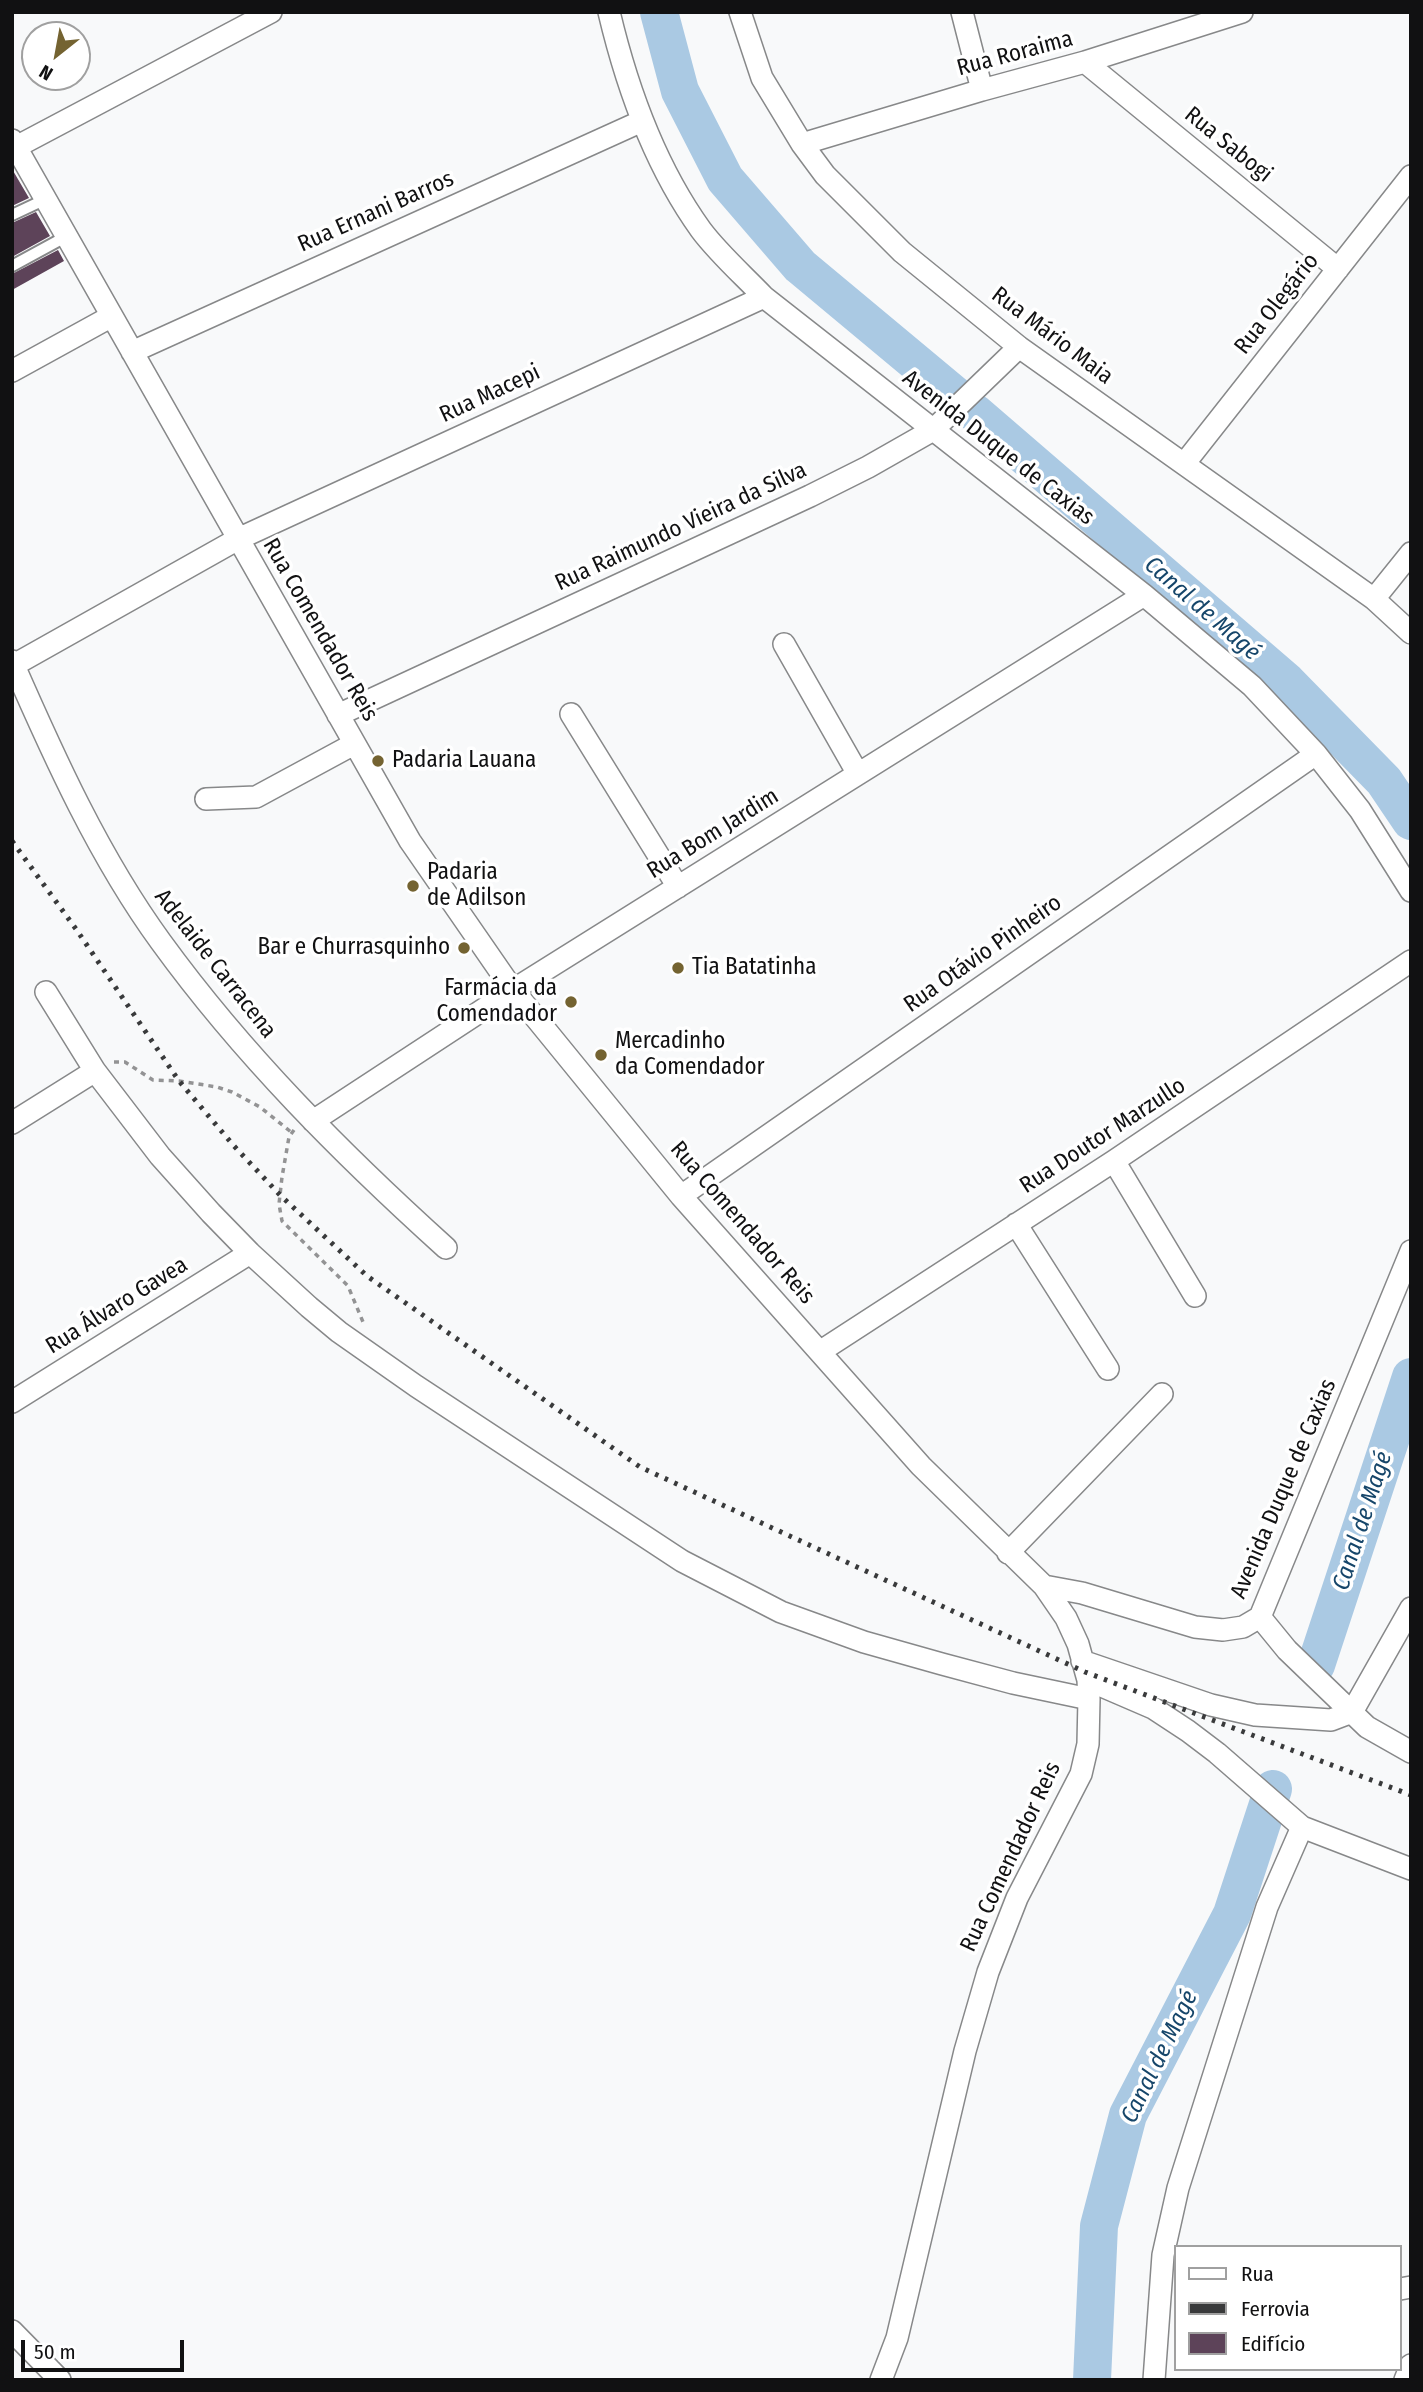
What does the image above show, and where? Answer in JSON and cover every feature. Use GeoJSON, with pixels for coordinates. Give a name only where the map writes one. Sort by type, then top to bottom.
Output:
{"type":"FeatureCollection","features":[{"type":"Feature","properties":{"kind":"street"},"geometry":{"type":"LineString","coordinates":[[14,143],[271,12]]}},
{"type":"Feature","properties":{"kind":"street","name":"Avenida Duque de Caxias"},"geometry":{"type":"LineString","coordinates":[[609,12],[642,121],[677,192],[702,230],[764,297],[1200,639],[1252,685],[1316,754],[1360,810],[1411,891]]}},
{"type":"Feature","properties":{"kind":"street","name":"Rua Mário Maia"},"geometry":{"type":"LineString","coordinates":[[740,12],[762,78],[802,144],[825,175],[902,252],[1019,346],[1374,599],[1411,633]]}},
{"type":"Feature","properties":{"kind":"street"},"geometry":{"type":"LineString","coordinates":[[962,12],[982,90]]}},
{"type":"Feature","properties":{"kind":"street","name":"Rua Roraima"},"geometry":{"type":"LineString","coordinates":[[802,144],[1085,62],[1205,17],[1242,12]]}},
{"type":"Feature","properties":{"kind":"street","name":"Rua Sabogi"},"geometry":{"type":"LineString","coordinates":[[1085,62],[1338,269]]}},
{"type":"Feature","properties":{"kind":"street","name":"Rua Ernani Barros"},"geometry":{"type":"LineString","coordinates":[[132,352],[642,121]]}},
{"type":"Feature","properties":{"kind":"street","name":"Rua Comendador Reis"},"geometry":{"type":"LineString","coordinates":[[14,143],[410,841],[513,990],[681,1196],[921,1466],[1044,1586],[1066,1618],[1078,1644],[1086,1680],[1088,1744],[1081,1774],[1017,1898],[988,1972],[965,2050],[897,2338],[881,2380]]}},
{"type":"Feature","properties":{"kind":"street","name":"Rua Olegário"},"geometry":{"type":"LineString","coordinates":[[1184,464],[1411,176]]}},
{"type":"Feature","properties":{"kind":"street","name":"Rua Macepi"},"geometry":{"type":"LineString","coordinates":[[13,663],[238,539],[764,297]]}},
{"type":"Feature","properties":{"kind":"street"},"geometry":{"type":"LineString","coordinates":[[12,371],[112,316]]}},
{"type":"Feature","properties":{"kind":"street","name":"Rua Raimundo Vieira da Silva"},"geometry":{"type":"LineString","coordinates":[[338,715],[868,467],[933,430],[1019,346]]}},
{"type":"Feature","properties":{"kind":"street"},"geometry":{"type":"LineString","coordinates":[[1374,599],[1411,553]]}},
{"type":"Feature","properties":{"kind":"street","name":"Rua Bom Jardim"},"geometry":{"type":"LineString","coordinates":[[313,1121],[513,990],[1144,595]]}},
{"type":"Feature","properties":{"kind":"street"},"geometry":{"type":"LineString","coordinates":[[784,644],[858,774]]}},
{"type":"Feature","properties":{"kind":"street","name":"Adelaide Carracena"},"geometry":{"type":"LineString","coordinates":[[13,663],[91,827],[152,929],[213,1011],[313,1121],[446,1248]]}},
{"type":"Feature","properties":{"kind":"street"},"geometry":{"type":"LineString","coordinates":[[571,714],[678,887]]}},
{"type":"Feature","properties":{"kind":"street"},"geometry":{"type":"LineString","coordinates":[[206,799],[256,797],[355,744]]}},
{"type":"Feature","properties":{"kind":"street","name":"Rua Otávio Pinheiro"},"geometry":{"type":"LineString","coordinates":[[681,1196],[1316,754]]}},
{"type":"Feature","properties":{"kind":"street","name":"Rua Doutor Marzullo"},"geometry":{"type":"LineString","coordinates":[[821,1351],[1114,1161],[1411,961]]}},
{"type":"Feature","properties":{"kind":"street"},"geometry":{"type":"LineString","coordinates":[[46,992],[95,1071],[176,1174],[250,1253],[319,1315],[373,1356],[682,1561],[782,1612],[863,1642],[1013,1683],[1086,1680],[1255,1715],[1331,1720],[1352,1712],[1411,1608]]}},
{"type":"Feature","properties":{"kind":"street"},"geometry":{"type":"LineString","coordinates":[[12,1123],[95,1071]]}},
{"type":"Feature","properties":{"kind":"street"},"geometry":{"type":"LineString","coordinates":[[1114,1161],[1195,1296]]}},
{"type":"Feature","properties":{"kind":"street"},"geometry":{"type":"LineString","coordinates":[[1016,1224],[1108,1369]]}},
{"type":"Feature","properties":{"kind":"street","name":"Avenida Duque de Caxias"},"geometry":{"type":"LineString","coordinates":[[1044,1586],[1082,1593],[1195,1627],[1223,1630],[1242,1627],[1260,1617],[1411,1251]]}},
{"type":"Feature","properties":{"kind":"street","name":"Rua Álvaro Gavea"},"geometry":{"type":"LineString","coordinates":[[12,1402],[250,1253]]}},
{"type":"Feature","properties":{"kind":"street"},"geometry":{"type":"LineString","coordinates":[[1009,1553],[1162,1394]]}},
{"type":"Feature","properties":{"kind":"street"},"geometry":{"type":"LineString","coordinates":[[1260,1617],[1287,1650],[1367,1727],[1411,1752]]}},
{"type":"Feature","properties":{"kind":"street"},"geometry":{"type":"LineString","coordinates":[[1086,1680],[1153,1708],[1217,1753],[1302,1827],[1411,1869]]}},
{"type":"Feature","properties":{"kind":"street"},"geometry":{"type":"LineString","coordinates":[[1154,2380],[1166,2353],[1163,2256],[1178,2188],[1267,1907],[1302,1827]]}},
{"type":"Feature","properties":{"kind":"street"},"geometry":{"type":"LineString","coordinates":[[12,2331],[61,2380]]}},
{"type":"Feature","properties":{"kind":"street"},"geometry":{"type":"LineString","coordinates":[[1405,2380],[1411,2365]]}},
{"type":"Feature","properties":{"kind":"lane"},"geometry":{"type":"LineString","coordinates":[[12,215],[46,199]]}},
{"type":"Feature","properties":{"kind":"lane"},"geometry":{"type":"LineString","coordinates":[[12,266],[66,236]]}},
{"type":"Feature","properties":{"kind":"path"},"geometry":{"type":"LineString","coordinates":[[95,1071],[119,1060],[153,1080],[217,1087],[260,1107],[291,1132]]}},
{"type":"Feature","properties":{"kind":"path"},"geometry":{"type":"LineString","coordinates":[[291,1132],[313,1121]]}},
{"type":"Feature","properties":{"kind":"path"},"geometry":{"type":"LineString","coordinates":[[291,1132],[279,1204],[282,1221],[348,1286],[360,1318],[374,1342],[373,1356]]}},
{"type":"Feature","properties":{"kind":"building"},"geometry":{"type":"Polygon","coordinates":[[[12,169],[29,198],[12,206],[12,169]]]}},
{"type":"Feature","properties":{"kind":"building"},"geometry":{"type":"Polygon","coordinates":[[[36,212],[50,236],[12,257],[12,223],[36,212]]]}},
{"type":"Feature","properties":{"kind":"building"},"geometry":{"type":"Polygon","coordinates":[[[58,250],[64,261],[12,290],[12,274],[58,250]]]}},
{"type":"Feature","properties":{"kind":"waterway","name":"Canal de Magé"},"geometry":{"type":"LineString","coordinates":[[659,12],[680,91],[725,179],[800,266],[956,396]]}},
{"type":"Feature","properties":{"kind":"waterway","name":"Canal de Magé"},"geometry":{"type":"LineString","coordinates":[[975,413],[1287,682],[1384,781],[1411,821]]}},
{"type":"Feature","properties":{"kind":"waterway","name":"Canal de Magé"},"geometry":{"type":"LineString","coordinates":[[1316,1665],[1411,1377]]}},
{"type":"Feature","properties":{"kind":"waterway","name":"Canal de Magé"},"geometry":{"type":"LineString","coordinates":[[1092,2380],[1099,2226],[1128,2115],[1232,1914],[1273,1789]]}},
{"type":"Feature","properties":{"kind":"railway"},"geometry":{"type":"LineString","coordinates":[[12,841],[76,929],[179,1081],[280,1195],[367,1276],[640,1467],[1085,1672],[1411,1795]]}},
{"type":"Feature","properties":{"kind":"place","name":"Padaria Lauana"},"geometry":{"type":"Point","coordinates":[378,761]}},
{"type":"Feature","properties":{"kind":"place","name":"Padaria de Adilson"},"geometry":{"type":"Point","coordinates":[413,886]}},
{"type":"Feature","properties":{"kind":"place","name":"Bar e Churrasquinho"},"geometry":{"type":"Point","coordinates":[464,948]}},
{"type":"Feature","properties":{"kind":"place","name":"Tia Batatinha"},"geometry":{"type":"Point","coordinates":[678,968]}},
{"type":"Feature","properties":{"kind":"place","name":"Farmácia da Comendador"},"geometry":{"type":"Point","coordinates":[571,1002]}},
{"type":"Feature","properties":{"kind":"place","name":"Mercadinho da Comendador"},"geometry":{"type":"Point","coordinates":[601,1055]}}]}
